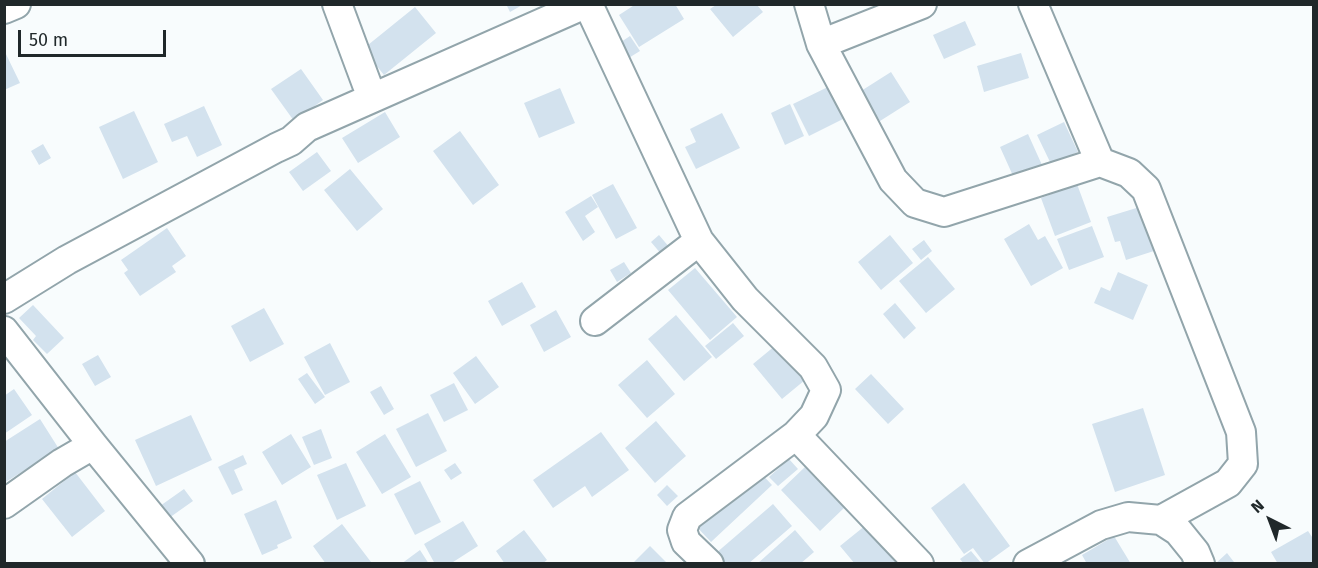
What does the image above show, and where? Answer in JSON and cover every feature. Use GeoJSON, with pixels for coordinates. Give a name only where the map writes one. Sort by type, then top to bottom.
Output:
{"type":"FeatureCollection","features":[{"type":"Feature","properties":{"kind":"street"},"geometry":{"type":"LineString","coordinates":[[4,9],[16,4]]}},
{"type":"Feature","properties":{"kind":"street"},"geometry":{"type":"LineString","coordinates":[[337,4],[372,98]]}},
{"type":"Feature","properties":{"kind":"street"},"geometry":{"type":"LineString","coordinates":[[4,299],[68,260],[291,141],[308,127],[587,4],[699,241],[745,299],[813,367],[826,390],[814,416],[796,435],[687,517],[682,530],[687,542],[709,564]]}},
{"type":"Feature","properties":{"kind":"street"},"geometry":{"type":"LineString","coordinates":[[809,4],[821,44],[893,180],[915,203],[944,212],[1100,162],[1128,173],[1146,189],[1241,432],[1243,464],[1228,483],[1161,520]]}},
{"type":"Feature","properties":{"kind":"street"},"geometry":{"type":"LineString","coordinates":[[821,44],[922,4]]}},
{"type":"Feature","properties":{"kind":"street"},"geometry":{"type":"LineString","coordinates":[[1033,4],[1100,162]]}},
{"type":"Feature","properties":{"kind":"street"},"geometry":{"type":"LineString","coordinates":[[595,321],[699,241]]}},
{"type":"Feature","properties":{"kind":"street"},"geometry":{"type":"LineString","coordinates":[[4,331],[190,564]]}},
{"type":"Feature","properties":{"kind":"street"},"geometry":{"type":"LineString","coordinates":[[796,435],[919,564]]}},
{"type":"Feature","properties":{"kind":"street"},"geometry":{"type":"LineString","coordinates":[[4,504],[62,463],[93,445]]}},
{"type":"Feature","properties":{"kind":"street"},"geometry":{"type":"LineString","coordinates":[[1028,564],[1101,525],[1128,517],[1161,520],[1178,531],[1195,552],[1200,564]]}},
{"type":"Feature","properties":{"kind":"building"},"geometry":{"type":"Polygon","coordinates":[[[506,4],[524,4],[510,12],[506,4]]]}},
{"type":"Feature","properties":{"kind":"building"},"geometry":{"type":"Polygon","coordinates":[[[636,4],[675,4],[684,19],[639,47],[619,15],[636,4]]]}},
{"type":"Feature","properties":{"kind":"building"},"geometry":{"type":"Polygon","coordinates":[[[716,5],[757,5],[763,12],[733,37],[710,9],[716,5]]]}},
{"type":"Feature","properties":{"kind":"building"},"geometry":{"type":"Polygon","coordinates":[[[415,7],[436,33],[384,75],[363,49],[415,7]]]}},
{"type":"Feature","properties":{"kind":"building"},"geometry":{"type":"Polygon","coordinates":[[[965,21],[976,45],[944,59],[933,35],[965,21]]]}},
{"type":"Feature","properties":{"kind":"building"},"geometry":{"type":"Polygon","coordinates":[[[630,36],[640,51],[627,59],[618,44],[630,36]]]}},
{"type":"Feature","properties":{"kind":"building"},"geometry":{"type":"Polygon","coordinates":[[[4,50],[20,83],[4,90],[4,50]]]}},
{"type":"Feature","properties":{"kind":"building"},"geometry":{"type":"Polygon","coordinates":[[[1021,53],[1029,78],[984,92],[977,66],[1021,53]]]}},
{"type":"Feature","properties":{"kind":"building"},"geometry":{"type":"Polygon","coordinates":[[[301,69],[323,100],[294,121],[271,89],[301,69]]]}},
{"type":"Feature","properties":{"kind":"building"},"geometry":{"type":"Polygon","coordinates":[[[891,72],[910,102],[880,121],[861,91],[891,72]]]}},
{"type":"Feature","properties":{"kind":"building"},"geometry":{"type":"Polygon","coordinates":[[[832,85],[847,117],[809,136],[793,104],[832,85]]]}},
{"type":"Feature","properties":{"kind":"building"},"geometry":{"type":"Polygon","coordinates":[[[560,88],[575,123],[539,138],[524,103],[560,88]]]}},
{"type":"Feature","properties":{"kind":"building"},"geometry":{"type":"Polygon","coordinates":[[[790,104],[804,136],[785,145],[771,113],[790,104]]]}},
{"type":"Feature","properties":{"kind":"building"},"geometry":{"type":"Polygon","coordinates":[[[204,106],[222,145],[197,157],[187,136],[172,142],[164,124],[204,106]]]}},
{"type":"Feature","properties":{"kind":"building"},"geometry":{"type":"Polygon","coordinates":[[[134,111],[158,162],[123,179],[99,127],[134,111]]]}},
{"type":"Feature","properties":{"kind":"building"},"geometry":{"type":"Polygon","coordinates":[[[385,112],[400,137],[358,163],[342,138],[385,112]]]}},
{"type":"Feature","properties":{"kind":"building"},"geometry":{"type":"Polygon","coordinates":[[[722,113],[740,148],[696,169],[685,147],[696,142],[690,129],[722,113]]]}},
{"type":"Feature","properties":{"kind":"building"},"geometry":{"type":"Polygon","coordinates":[[[1064,122],[1078,152],[1051,164],[1037,135],[1064,122]]]}},
{"type":"Feature","properties":{"kind":"building"},"geometry":{"type":"Polygon","coordinates":[[[460,131],[499,185],[473,205],[433,151],[460,131]]]}},
{"type":"Feature","properties":{"kind":"building"},"geometry":{"type":"Polygon","coordinates":[[[1028,134],[1042,165],[1014,178],[1000,147],[1028,134]]]}},
{"type":"Feature","properties":{"kind":"building"},"geometry":{"type":"Polygon","coordinates":[[[43,144],[51,158],[39,165],[31,151],[43,144]]]}},
{"type":"Feature","properties":{"kind":"building"},"geometry":{"type":"Polygon","coordinates":[[[317,152],[331,171],[303,191],[289,172],[317,152]]]}},
{"type":"Feature","properties":{"kind":"building"},"geometry":{"type":"Polygon","coordinates":[[[350,169],[383,209],[357,231],[324,190],[350,169]]]}},
{"type":"Feature","properties":{"kind":"building"},"geometry":{"type":"Polygon","coordinates":[[[613,184],[637,228],[616,239],[592,195],[613,184]]]}},
{"type":"Feature","properties":{"kind":"building"},"geometry":{"type":"Polygon","coordinates":[[[1077,184],[1091,222],[1055,236],[1041,198],[1077,184]]]}},
{"type":"Feature","properties":{"kind":"building"},"geometry":{"type":"Polygon","coordinates":[[[591,196],[598,207],[585,216],[595,232],[583,241],[565,212],[591,196]]]}},
{"type":"Feature","properties":{"kind":"building"},"geometry":{"type":"Polygon","coordinates":[[[1143,206],[1157,250],[1126,260],[1120,241],[1115,242],[1107,217],[1143,206]]]}},
{"type":"Feature","properties":{"kind":"building"},"geometry":{"type":"Polygon","coordinates":[[[1029,224],[1038,240],[1045,236],[1063,268],[1031,286],[1004,239],[1029,224]]]}},
{"type":"Feature","properties":{"kind":"building"},"geometry":{"type":"Polygon","coordinates":[[[1092,226],[1104,257],[1069,270],[1057,239],[1092,226]]]}},
{"type":"Feature","properties":{"kind":"building"},"geometry":{"type":"Polygon","coordinates":[[[167,228],[186,256],[172,266],[176,272],[140,296],[124,273],[128,270],[121,260],[167,228]]]}},
{"type":"Feature","properties":{"kind":"building"},"geometry":{"type":"Polygon","coordinates":[[[659,235],[670,248],[662,255],[651,242],[659,235]]]}},
{"type":"Feature","properties":{"kind":"building"},"geometry":{"type":"Polygon","coordinates":[[[890,235],[913,263],[881,290],[858,262],[890,235]]]}},
{"type":"Feature","properties":{"kind":"building"},"geometry":{"type":"Polygon","coordinates":[[[924,240],[932,251],[921,260],[912,249],[924,240]]]}},
{"type":"Feature","properties":{"kind":"building"},"geometry":{"type":"Polygon","coordinates":[[[928,257],[955,289],[926,313],[899,281],[928,257]]]}},
{"type":"Feature","properties":{"kind":"building"},"geometry":{"type":"Polygon","coordinates":[[[624,262],[631,273],[617,282],[610,270],[624,262]]]}},
{"type":"Feature","properties":{"kind":"building"},"geometry":{"type":"Polygon","coordinates":[[[695,268],[737,317],[710,340],[668,290],[695,268]]]}},
{"type":"Feature","properties":{"kind":"building"},"geometry":{"type":"Polygon","coordinates":[[[1118,272],[1148,285],[1133,320],[1094,303],[1101,287],[1110,291],[1118,272]]]}},
{"type":"Feature","properties":{"kind":"building"},"geometry":{"type":"Polygon","coordinates":[[[522,282],[536,307],[502,326],[488,301],[522,282]]]}},
{"type":"Feature","properties":{"kind":"building"},"geometry":{"type":"Polygon","coordinates":[[[895,303],[916,328],[904,339],[883,314],[895,303]]]}},
{"type":"Feature","properties":{"kind":"building"},"geometry":{"type":"Polygon","coordinates":[[[33,305],[64,338],[47,354],[33,340],[36,336],[19,318],[33,305]]]}},
{"type":"Feature","properties":{"kind":"building"},"geometry":{"type":"Polygon","coordinates":[[[264,308],[284,344],[250,362],[231,326],[264,308]]]}},
{"type":"Feature","properties":{"kind":"building"},"geometry":{"type":"Polygon","coordinates":[[[556,310],[571,337],[544,352],[530,325],[556,310]]]}},
{"type":"Feature","properties":{"kind":"building"},"geometry":{"type":"Polygon","coordinates":[[[676,315],[712,357],[684,381],[648,339],[676,315]]]}},
{"type":"Feature","properties":{"kind":"building"},"geometry":{"type":"Polygon","coordinates":[[[733,323],[744,336],[716,359],[705,346],[733,323]]]}},
{"type":"Feature","properties":{"kind":"building"},"geometry":{"type":"Polygon","coordinates":[[[330,343],[350,382],[325,395],[304,357],[330,343]]]}},
{"type":"Feature","properties":{"kind":"building"},"geometry":{"type":"Polygon","coordinates":[[[776,345],[805,380],[782,399],[753,364],[776,345]]]}},
{"type":"Feature","properties":{"kind":"building"},"geometry":{"type":"Polygon","coordinates":[[[98,355],[111,377],[95,386],[82,364],[98,355]]]}},
{"type":"Feature","properties":{"kind":"building"},"geometry":{"type":"Polygon","coordinates":[[[476,356],[499,387],[475,404],[453,373],[476,356]]]}},
{"type":"Feature","properties":{"kind":"building"},"geometry":{"type":"Polygon","coordinates":[[[647,360],[675,394],[647,418],[618,385],[647,360]]]}},
{"type":"Feature","properties":{"kind":"building"},"geometry":{"type":"Polygon","coordinates":[[[307,373],[325,397],[315,404],[298,379],[307,373]]]}},
{"type":"Feature","properties":{"kind":"building"},"geometry":{"type":"Polygon","coordinates":[[[871,374],[904,409],[888,424],[855,389],[871,374]]]}},
{"type":"Feature","properties":{"kind":"building"},"geometry":{"type":"Polygon","coordinates":[[[454,383],[468,410],[444,422],[430,395],[454,383]]]}},
{"type":"Feature","properties":{"kind":"building"},"geometry":{"type":"Polygon","coordinates":[[[381,386],[394,409],[384,415],[370,392],[381,386]]]}},
{"type":"Feature","properties":{"kind":"building"},"geometry":{"type":"Polygon","coordinates":[[[14,389],[32,415],[4,434],[4,396],[14,389]]]}},
{"type":"Feature","properties":{"kind":"building"},"geometry":{"type":"Polygon","coordinates":[[[1143,408],[1165,475],[1115,492],[1092,424],[1143,408]]]}},
{"type":"Feature","properties":{"kind":"building"},"geometry":{"type":"Polygon","coordinates":[[[428,413],[447,451],[416,467],[396,429],[428,413]]]}},
{"type":"Feature","properties":{"kind":"building"},"geometry":{"type":"Polygon","coordinates":[[[191,415],[212,460],[156,486],[135,440],[191,415]]]}},
{"type":"Feature","properties":{"kind":"building"},"geometry":{"type":"Polygon","coordinates":[[[40,419],[59,449],[4,483],[4,442],[40,419]]]}},
{"type":"Feature","properties":{"kind":"building"},"geometry":{"type":"Polygon","coordinates":[[[656,421],[686,456],[655,483],[625,448],[656,421]]]}},
{"type":"Feature","properties":{"kind":"building"},"geometry":{"type":"Polygon","coordinates":[[[321,429],[332,458],[314,465],[302,437],[321,429]]]}},
{"type":"Feature","properties":{"kind":"building"},"geometry":{"type":"Polygon","coordinates":[[[601,432],[629,470],[592,497],[585,486],[553,508],[533,480],[601,432]]]}},
{"type":"Feature","properties":{"kind":"building"},"geometry":{"type":"Polygon","coordinates":[[[291,434],[311,467],[282,485],[262,452],[291,434]]]}},
{"type":"Feature","properties":{"kind":"building"},"geometry":{"type":"Polygon","coordinates":[[[385,434],[411,477],[382,494],[356,452],[385,434]]]}},
{"type":"Feature","properties":{"kind":"building"},"geometry":{"type":"Polygon","coordinates":[[[243,455],[247,464],[234,470],[243,490],[232,495],[218,467],[243,455]]]}},
{"type":"Feature","properties":{"kind":"building"},"geometry":{"type":"Polygon","coordinates":[[[789,459],[798,469],[778,486],[769,477],[789,459]]]}},
{"type":"Feature","properties":{"kind":"building"},"geometry":{"type":"Polygon","coordinates":[[[346,463],[366,506],[337,520],[317,475],[346,463]]]}},
{"type":"Feature","properties":{"kind":"building"},"geometry":{"type":"Polygon","coordinates":[[[455,463],[462,473],[451,480],[444,470],[455,463]]]}},
{"type":"Feature","properties":{"kind":"building"},"geometry":{"type":"Polygon","coordinates":[[[805,467],[844,508],[820,531],[781,490],[805,467]]]}},
{"type":"Feature","properties":{"kind":"building"},"geometry":{"type":"Polygon","coordinates":[[[756,468],[772,485],[711,542],[695,525],[756,468]]]}},
{"type":"Feature","properties":{"kind":"building"},"geometry":{"type":"Polygon","coordinates":[[[75,472],[105,511],[72,537],[42,499],[75,472]]]}},
{"type":"Feature","properties":{"kind":"building"},"geometry":{"type":"Polygon","coordinates":[[[420,481],[441,522],[415,535],[394,494],[420,481]]]}},
{"type":"Feature","properties":{"kind":"building"},"geometry":{"type":"Polygon","coordinates":[[[964,483],[1010,546],[985,564],[973,548],[964,554],[931,508],[964,483]]]}},
{"type":"Feature","properties":{"kind":"building"},"geometry":{"type":"Polygon","coordinates":[[[667,485],[678,496],[667,506],[657,495],[667,485]]]}},
{"type":"Feature","properties":{"kind":"building"},"geometry":{"type":"Polygon","coordinates":[[[184,489],[193,501],[169,518],[160,506],[184,489]]]}},
{"type":"Feature","properties":{"kind":"building"},"geometry":{"type":"Polygon","coordinates":[[[276,500],[292,538],[262,555],[244,514],[276,500]]]}},
{"type":"Feature","properties":{"kind":"building"},"geometry":{"type":"Polygon","coordinates":[[[773,504],[792,526],[748,564],[724,564],[715,554],[773,504]]]}},
{"type":"Feature","properties":{"kind":"building"},"geometry":{"type":"Polygon","coordinates":[[[463,521],[478,546],[450,564],[435,564],[424,544],[463,521]]]}},
{"type":"Feature","properties":{"kind":"building"},"geometry":{"type":"Polygon","coordinates":[[[342,524],[371,562],[369,564],[326,564],[313,546],[342,524]]]}},
{"type":"Feature","properties":{"kind":"building"},"geometry":{"type":"Polygon","coordinates":[[[866,525],[898,564],[855,564],[840,546],[866,525]]]}},
{"type":"Feature","properties":{"kind":"building"},"geometry":{"type":"Polygon","coordinates":[[[524,530],[547,560],[542,564],[505,564],[496,551],[524,530]]]}},
{"type":"Feature","properties":{"kind":"building"},"geometry":{"type":"Polygon","coordinates":[[[795,530],[814,552],[800,564],[757,564],[795,530]]]}},
{"type":"Feature","properties":{"kind":"building"},"geometry":{"type":"Polygon","coordinates":[[[1308,531],[1314,540],[1314,564],[1278,564],[1271,552],[1308,531]]]}},
{"type":"Feature","properties":{"kind":"building"},"geometry":{"type":"Polygon","coordinates":[[[1114,536],[1131,564],[1087,564],[1082,555],[1114,536]]]}},
{"type":"Feature","properties":{"kind":"building"},"geometry":{"type":"Polygon","coordinates":[[[650,546],[668,564],[632,564],[650,546]]]}},
{"type":"Feature","properties":{"kind":"building"},"geometry":{"type":"Polygon","coordinates":[[[420,550],[429,564],[401,564],[420,550]]]}},
{"type":"Feature","properties":{"kind":"building"},"geometry":{"type":"Polygon","coordinates":[[[971,551],[982,564],[964,564],[960,559],[971,551]]]}},
{"type":"Feature","properties":{"kind":"building"},"geometry":{"type":"Polygon","coordinates":[[[1227,553],[1234,562],[1232,564],[1215,564],[1227,553]]]}}]}
